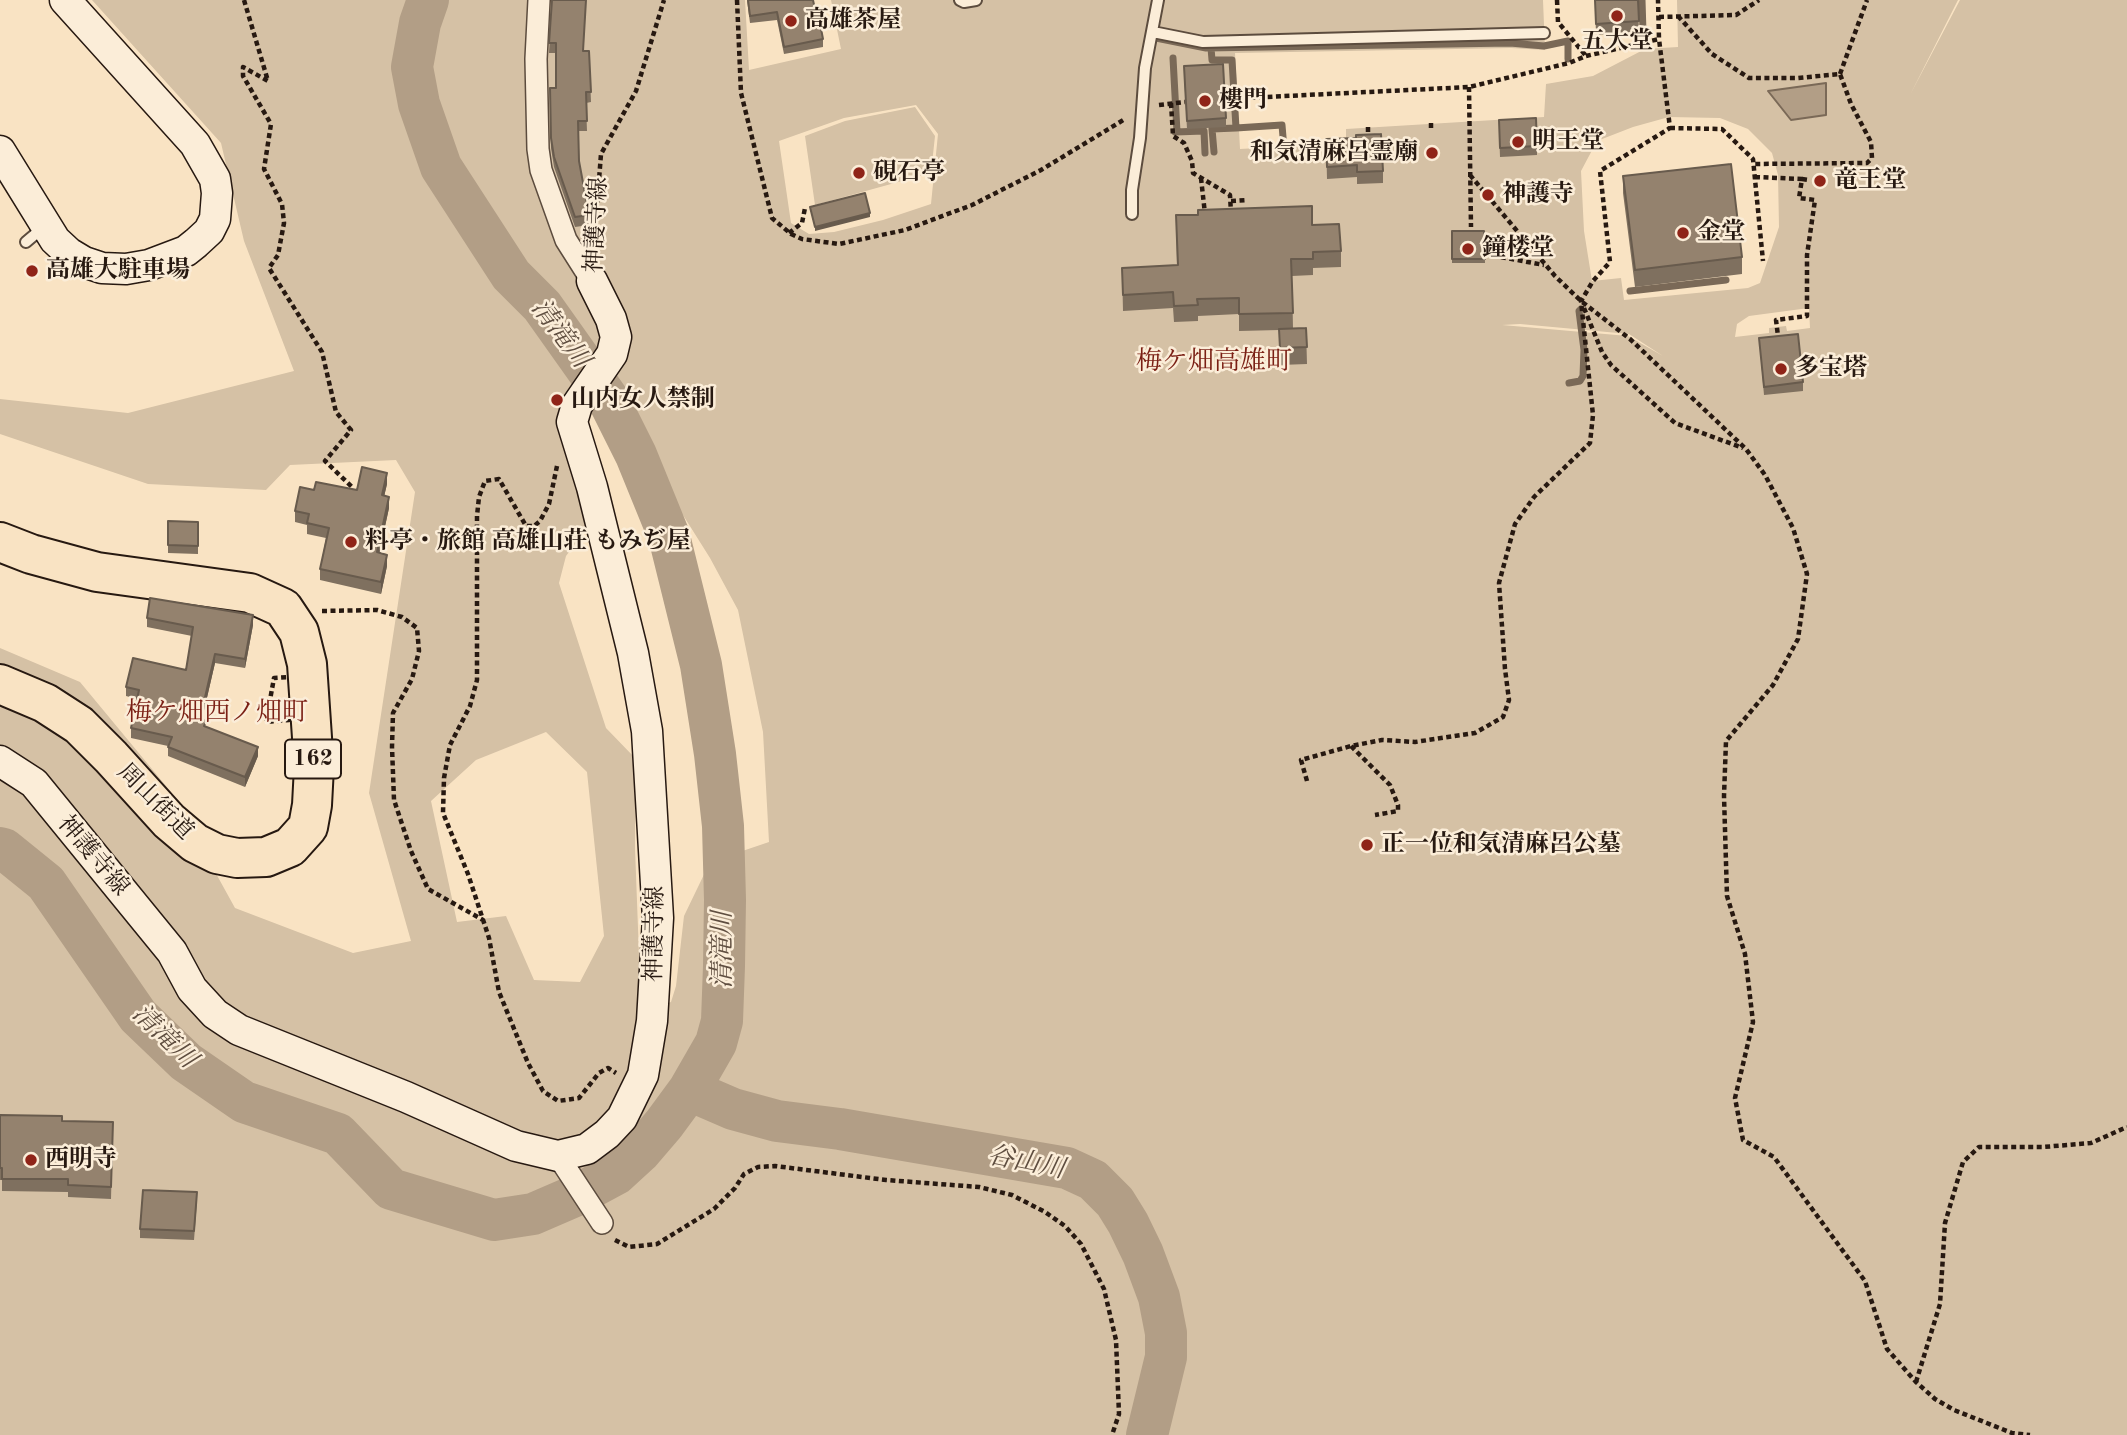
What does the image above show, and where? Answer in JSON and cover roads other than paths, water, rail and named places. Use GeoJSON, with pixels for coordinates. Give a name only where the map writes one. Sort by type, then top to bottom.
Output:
{"type":"FeatureCollection","features":[{"type":"Feature","properties":{"kind":"highway","name":"周山街道"},"geometry":{"type":"LineString","coordinates":[[0,542],[31,554],[97,572],[250,593],[283,608],[299,632],[307,664],[314,767],[308,827],[289,847],[266,857],[237,858],[195,843],[169,821],[79,725],[45,703],[0,684]]}},
{"type":"Feature","properties":{"kind":"main road"},"geometry":{"type":"LineString","coordinates":[[0,151],[36,234],[55,240],[84,262],[102,268],[127,269],[167,259],[196,243],[209,231],[215,219],[215,179],[195,144],[65,0]]}},
{"type":"Feature","properties":{"kind":"main road","name":"神護寺線"},"geometry":{"type":"LineString","coordinates":[[0,761],[34,783],[172,952],[192,989],[223,1019],[239,1030],[406,1097],[516,1146],[561,1161],[587,1149],[607,1134],[622,1118],[643,1074],[652,1021],[658,918],[648,731],[633,653],[592,487],[572,422],[577,405],[612,354],[616,337],[613,324],[592,281]]}},
{"type":"Feature","properties":{"kind":"street"},"geometry":{"type":"LineString","coordinates":[[539,0],[536,59],[541,170],[566,240],[592,281]]}},
{"type":"Feature","properties":{"kind":"street"},"geometry":{"type":"LineString","coordinates":[[561,1161],[602,1223]]}},
{"type":"Feature","properties":{"kind":"lane"},"geometry":{"type":"LineString","coordinates":[[961,0],[976,0]]}},
{"type":"Feature","properties":{"kind":"lane"},"geometry":{"type":"LineString","coordinates":[[1132,214],[1132,190],[1140,138],[1145,68],[1158,0]]}},
{"type":"Feature","properties":{"kind":"lane"},"geometry":{"type":"LineString","coordinates":[[1153,32],[1203,42],[1544,33]]}},
{"type":"Feature","properties":{"kind":"waterway","name":"清滝川"},"geometry":{"type":"LineString","coordinates":[[0,848],[46,883],[138,1016],[186,1062],[244,1102],[338,1134],[391,1189],[494,1220],[533,1214],[616,1174],[664,1124],[689,1090],[716,1043],[722,1021],[724,966],[723,826],[701,665],[669,536],[636,455],[608,399],[542,306],[511,275],[441,167],[419,104],[412,67],[420,23],[428,0]]}},
{"type":"Feature","properties":{"kind":"waterway"},"geometry":{"type":"LineString","coordinates":[[1642,0],[1643,32]]}},
{"type":"Feature","properties":{"kind":"waterway"},"geometry":{"type":"LineString","coordinates":[[1156,38],[1206,48],[1510,43],[1544,46],[1568,41],[1568,59]]}},
{"type":"Feature","properties":{"kind":"waterway"},"geometry":{"type":"LineString","coordinates":[[1211,48],[1212,60],[1232,60],[1236,128],[1282,125],[1284,149]]}},
{"type":"Feature","properties":{"kind":"waterway"},"geometry":{"type":"LineString","coordinates":[[1173,58],[1177,132]]}},
{"type":"Feature","properties":{"kind":"waterway"},"geometry":{"type":"LineString","coordinates":[[1214,152],[1212,129],[1236,128]]}},
{"type":"Feature","properties":{"kind":"waterway"},"geometry":{"type":"LineString","coordinates":[[1175,132],[1204,131],[1205,153]]}},
{"type":"Feature","properties":{"kind":"waterway"},"geometry":{"type":"LineString","coordinates":[[1630,291],[1726,280]]}},
{"type":"Feature","properties":{"kind":"waterway"},"geometry":{"type":"LineString","coordinates":[[1569,383],[1580,381],[1583,376],[1581,309]]}},
{"type":"Feature","properties":{"kind":"waterway","name":"谷山川"},"geometry":{"type":"LineString","coordinates":[[689,1090],[733,1109],[777,1121],[840,1129],[1067,1168],[1093,1180],[1115,1202],[1128,1223],[1159,1297],[1166,1333],[1166,1357],[1147,1435]]}},
{"type":"Feature","properties":{"kind":"place","name":"五大堂"},"geometry":{"type":"Point","coordinates":[1617,16]}},
{"type":"Feature","properties":{"kind":"place","name":"高雄茶屋"},"geometry":{"type":"Point","coordinates":[791,21]}},
{"type":"Feature","properties":{"kind":"place","name":"樓門"},"geometry":{"type":"Point","coordinates":[1205,101]}},
{"type":"Feature","properties":{"kind":"place","name":"明王堂"},"geometry":{"type":"Point","coordinates":[1518,142]}},
{"type":"Feature","properties":{"kind":"place","name":"和気清麻呂霊廟"},"geometry":{"type":"Point","coordinates":[1432,153]}},
{"type":"Feature","properties":{"kind":"place","name":"硯石亭"},"geometry":{"type":"Point","coordinates":[859,173]}},
{"type":"Feature","properties":{"kind":"place","name":"竜王堂"},"geometry":{"type":"Point","coordinates":[1820,181]}},
{"type":"Feature","properties":{"kind":"place","name":"神護寺"},"geometry":{"type":"Point","coordinates":[1488,195]}},
{"type":"Feature","properties":{"kind":"place","name":"金堂"},"geometry":{"type":"Point","coordinates":[1683,233]}},
{"type":"Feature","properties":{"kind":"place","name":"鐘楼堂"},"geometry":{"type":"Point","coordinates":[1468,249]}},
{"type":"Feature","properties":{"kind":"place","name":"高雄大駐車場"},"geometry":{"type":"Point","coordinates":[32,271]}},
{"type":"Feature","properties":{"kind":"place","name":"多宝塔"},"geometry":{"type":"Point","coordinates":[1781,369]}},
{"type":"Feature","properties":{"kind":"place","name":"山内女人禁制"},"geometry":{"type":"Point","coordinates":[557,400]}},
{"type":"Feature","properties":{"kind":"place","name":"料亭・旅館 高雄山荘 もみぢ屋"},"geometry":{"type":"Point","coordinates":[351,542]}},
{"type":"Feature","properties":{"kind":"place","name":"正一位和気清麻呂公墓"},"geometry":{"type":"Point","coordinates":[1367,845]}},
{"type":"Feature","properties":{"kind":"place","name":"西明寺"},"geometry":{"type":"Point","coordinates":[31,1160]}},
{"type":"Feature","properties":{"kind":"district","name":"梅ケ畑高雄町"},"geometry":{"type":"Point","coordinates":[1214,362]}},
{"type":"Feature","properties":{"kind":"district","name":"梅ケ畑西ノ畑町"},"geometry":{"type":"Point","coordinates":[217,713]}}]}
